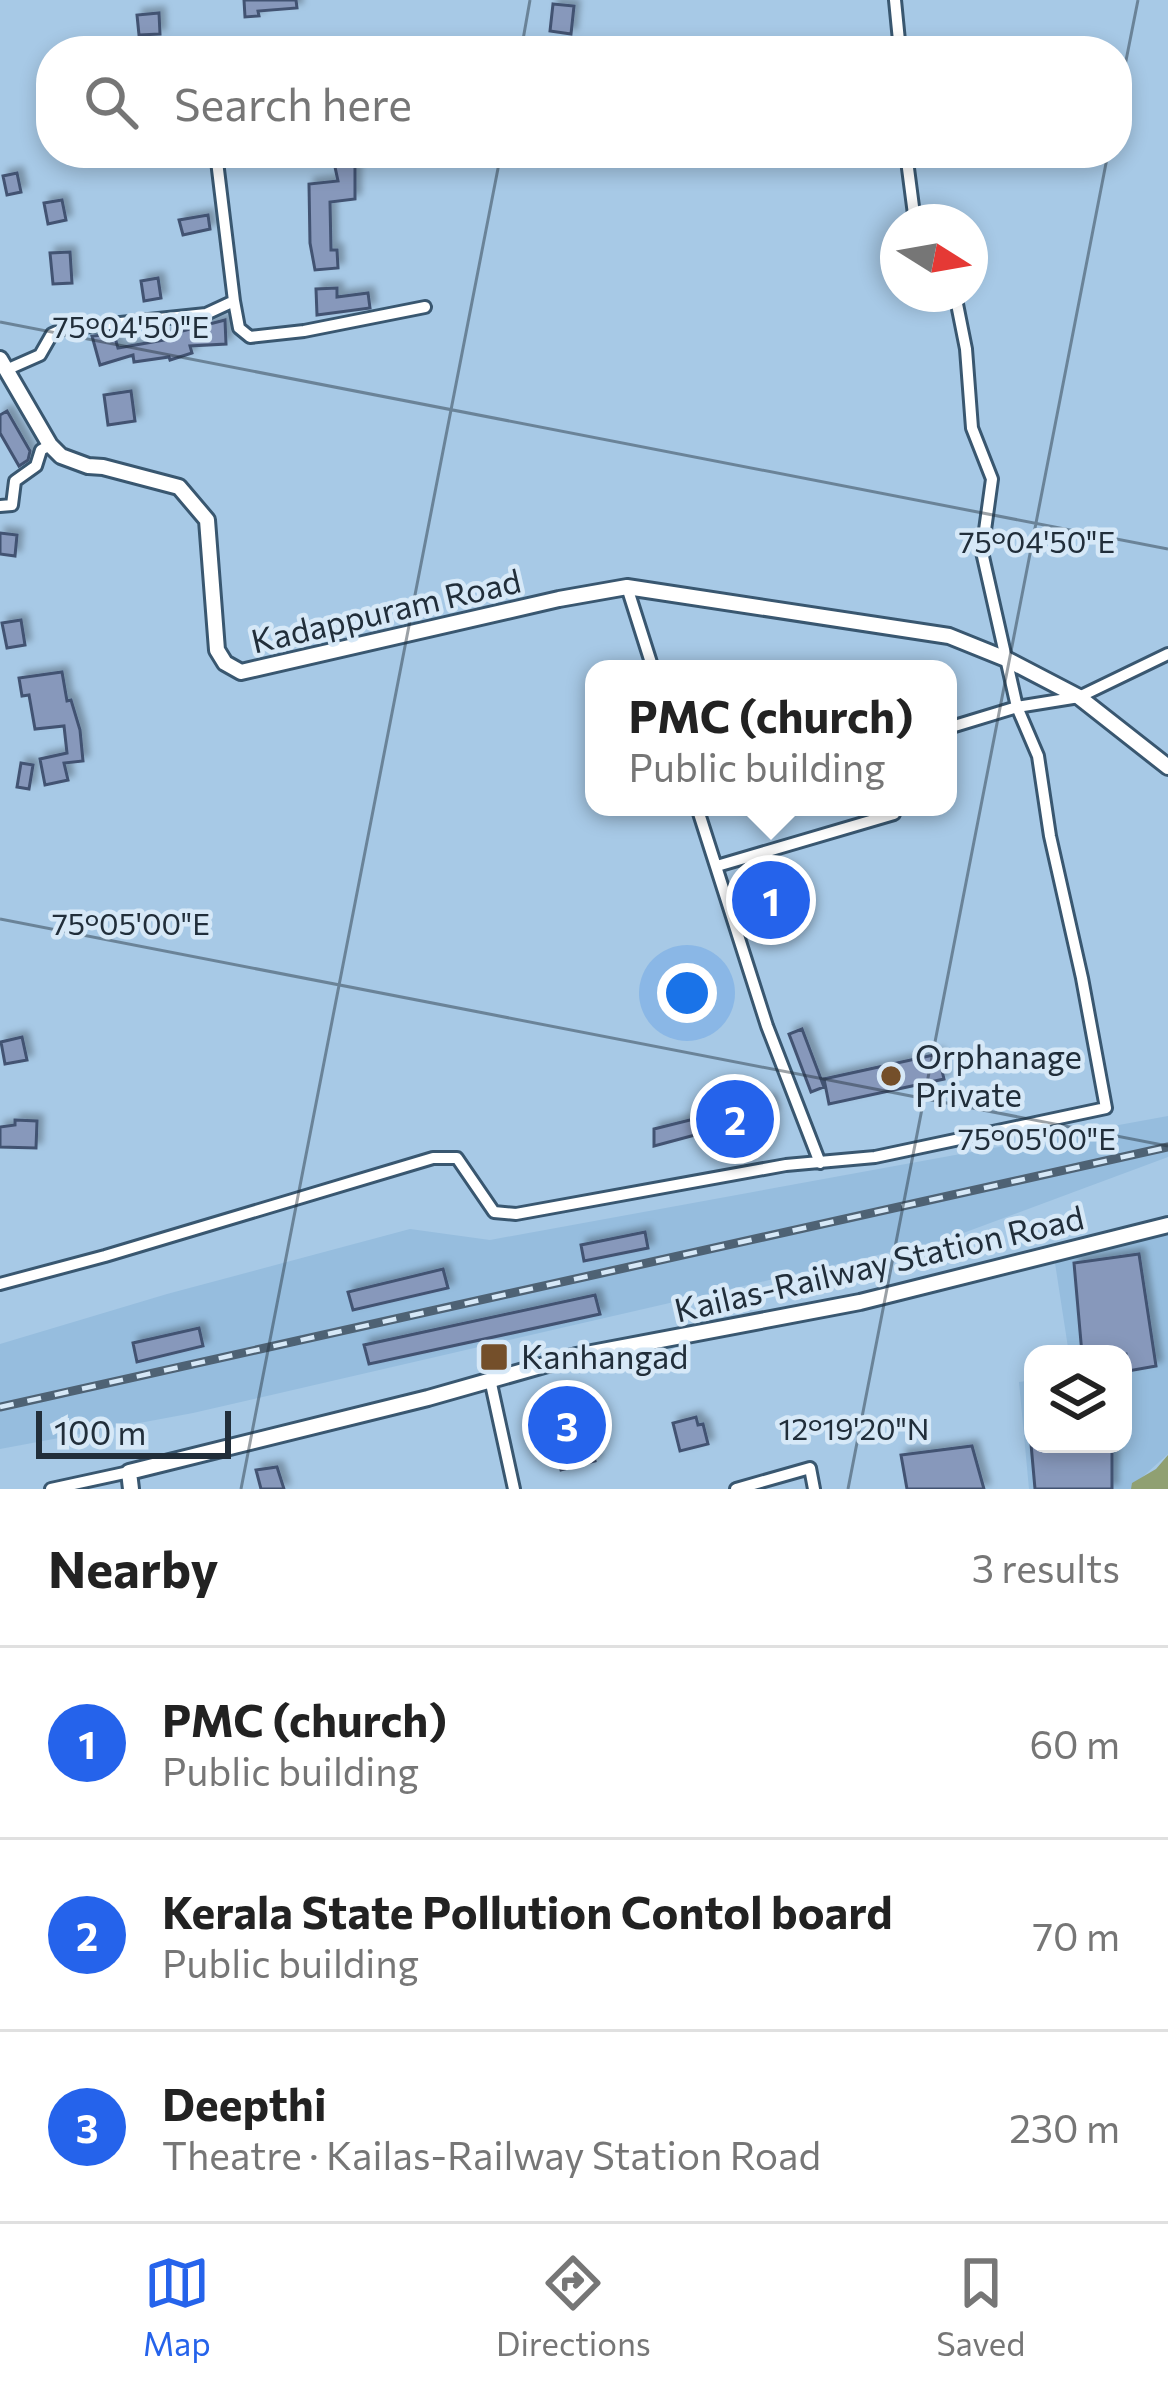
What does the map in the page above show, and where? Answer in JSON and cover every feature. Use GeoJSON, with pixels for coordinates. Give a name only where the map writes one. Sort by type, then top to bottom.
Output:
{"type":"FeatureCollection","features":[{"type":"Feature","properties":{"kind":"main road"},"geometry":{"type":"LineString","coordinates":[[3,364],[50,445]]}},
{"type":"Feature","properties":{"kind":"main road","name":"Kadappuram Road"},"geometry":{"type":"LineString","coordinates":[[50,445],[61,456],[88,466],[179,487],[206,520],[217,650],[225,663],[241,672],[627,587]]}},
{"type":"Feature","properties":{"kind":"main road"},"geometry":{"type":"LineString","coordinates":[[627,587],[949,636],[1006,658],[1079,698],[1168,767]]}},
{"type":"Feature","properties":{"kind":"main road","name":"Kailas-Railway Station Road"},"geometry":{"type":"LineString","coordinates":[[130,1481],[576,1356],[860,1302],[1168,1225]]}},
{"type":"Feature","properties":{"kind":"street"},"geometry":{"type":"LineString","coordinates":[[895,0],[899,36]]}},
{"type":"Feature","properties":{"kind":"street"},"geometry":{"type":"LineString","coordinates":[[218,168],[239,328],[250,338],[425,307]]}},
{"type":"Feature","properties":{"kind":"street"},"geometry":{"type":"LineString","coordinates":[[908,168],[913,204]]}},
{"type":"Feature","properties":{"kind":"street"},"geometry":{"type":"LineString","coordinates":[[3,364],[40,355],[52,334],[62,329],[206,314],[234,301]]}},
{"type":"Feature","properties":{"kind":"street"},"geometry":{"type":"LineString","coordinates":[[0,1283],[433,1158],[458,1158],[494,1212],[516,1214],[786,1166],[875,1157],[1106,1108],[1038,756],[1017,707],[982,552],[992,479],[972,428],[958,312]]}},
{"type":"Feature","properties":{"kind":"street"},"geometry":{"type":"LineString","coordinates":[[0,506],[12,505],[15,481],[37,466],[41,450],[50,445]]}},
{"type":"Feature","properties":{"kind":"street"},"geometry":{"type":"LineString","coordinates":[[627,587],[650,660]]}},
{"type":"Feature","properties":{"kind":"street"},"geometry":{"type":"LineString","coordinates":[[957,725],[1017,707],[1079,698],[1168,654]]}},
{"type":"Feature","properties":{"kind":"street"},"geometry":{"type":"LineString","coordinates":[[700,816],[767,1026],[820,1163]]}},
{"type":"Feature","properties":{"kind":"street"},"geometry":{"type":"LineString","coordinates":[[716,866],[887,816]]}},
{"type":"Feature","properties":{"kind":"street"},"geometry":{"type":"LineString","coordinates":[[490,1379],[514,1489]]}},
{"type":"Feature","properties":{"kind":"street"},"geometry":{"type":"LineString","coordinates":[[736,1489],[809,1468],[814,1489]]}},
{"type":"Feature","properties":{"kind":"street"},"geometry":{"type":"LineString","coordinates":[[51,1489],[130,1481]]}},
{"type":"Feature","properties":{"kind":"shaded area"},"geometry":{"type":"Polygon","coordinates":[[[1168,1116],[1168,1157],[947,1239],[193,1413],[0,1449],[0,1344],[167,1294],[410,1229],[490,1240],[1168,1116]]]}},
{"type":"Feature","properties":{"kind":"shaded area"},"geometry":{"type":"Polygon","coordinates":[[[1168,1228],[1168,1454],[1138,1481],[1136,1489],[1029,1489],[1026,1453],[1132,1453],[1132,1345],[1068,1345],[1055,1263],[1168,1228]]]}},
{"type":"Feature","properties":{"kind":"shaded area"},"geometry":{"type":"Polygon","coordinates":[[[1024,1381],[1024,1436],[1019,1382],[1024,1381]]]}},
{"type":"Feature","properties":{"kind":"green space"},"geometry":{"type":"Polygon","coordinates":[[[1168,1455],[1168,1489],[1131,1489],[1132,1483],[1156,1469],[1168,1455]]]}},
{"type":"Feature","properties":{"kind":"building"},"geometry":{"type":"Polygon","coordinates":[[[244,0],[296,0],[297,8],[258,11],[259,16],[245,17],[244,0]]]}},
{"type":"Feature","properties":{"kind":"building"},"geometry":{"type":"Polygon","coordinates":[[[553,4],[574,6],[571,34],[550,31],[553,4]]]}},
{"type":"Feature","properties":{"kind":"building"},"geometry":{"type":"Polygon","coordinates":[[[159,13],[160,34],[139,35],[137,15],[159,13]]]}},
{"type":"Feature","properties":{"kind":"building"},"geometry":{"type":"Polygon","coordinates":[[[335,168],[355,168],[355,199],[330,202],[331,250],[337,250],[338,268],[315,270],[309,184],[338,181],[335,168]]]}},
{"type":"Feature","properties":{"kind":"building"},"geometry":{"type":"Polygon","coordinates":[[[17,173],[21,192],[7,195],[3,176],[17,173]]]}},
{"type":"Feature","properties":{"kind":"building"},"geometry":{"type":"Polygon","coordinates":[[[62,200],[66,220],[48,224],[44,203],[62,200]]]}},
{"type":"Feature","properties":{"kind":"building"},"geometry":{"type":"Polygon","coordinates":[[[208,215],[210,229],[183,235],[179,220],[208,215]]]}},
{"type":"Feature","properties":{"kind":"building"},"geometry":{"type":"Polygon","coordinates":[[[70,252],[72,283],[53,284],[50,253],[70,252]]]}},
{"type":"Feature","properties":{"kind":"building"},"geometry":{"type":"Polygon","coordinates":[[[158,278],[161,298],[144,301],[141,281],[158,278]]]}},
{"type":"Feature","properties":{"kind":"building"},"geometry":{"type":"Polygon","coordinates":[[[337,288],[337,297],[368,293],[370,308],[317,315],[316,289],[337,288]]]}},
{"type":"Feature","properties":{"kind":"building"},"geometry":{"type":"Polygon","coordinates":[[[225,320],[226,344],[190,346],[192,353],[170,360],[134,362],[133,355],[100,365],[92,336],[114,334],[118,348],[164,340],[163,336],[225,320]]]}},
{"type":"Feature","properties":{"kind":"building"},"geometry":{"type":"Polygon","coordinates":[[[131,391],[135,421],[108,425],[104,395],[131,391]]]}},
{"type":"Feature","properties":{"kind":"building"},"geometry":{"type":"Polygon","coordinates":[[[7,411],[30,451],[28,460],[19,466],[0,433],[0,415],[7,411]]]}},
{"type":"Feature","properties":{"kind":"building"},"geometry":{"type":"Polygon","coordinates":[[[0,533],[17,535],[15,556],[0,554],[0,533]]]}},
{"type":"Feature","properties":{"kind":"building"},"geometry":{"type":"Polygon","coordinates":[[[21,620],[25,645],[7,648],[2,623],[21,620]]]}},
{"type":"Feature","properties":{"kind":"building"},"geometry":{"type":"Polygon","coordinates":[[[62,672],[67,701],[71,700],[80,730],[83,761],[64,763],[68,780],[45,785],[40,759],[67,753],[64,726],[35,729],[29,695],[22,696],[19,678],[62,672]]]}},
{"type":"Feature","properties":{"kind":"building"},"geometry":{"type":"Polygon","coordinates":[[[21,763],[33,765],[29,789],[17,787],[21,763]]]}},
{"type":"Feature","properties":{"kind":"building"},"geometry":{"type":"Polygon","coordinates":[[[802,1029],[824,1087],[811,1092],[789,1034],[802,1029]]]}},
{"type":"Feature","properties":{"kind":"building"},"geometry":{"type":"Polygon","coordinates":[[[22,1037],[27,1060],[5,1064],[1,1042],[22,1037]]]}},
{"type":"Feature","properties":{"kind":"building","name":"Orphanage Private"},"geometry":{"type":"Polygon","coordinates":[[[938,1054],[944,1079],[829,1104],[824,1079],[938,1054]]]}},
{"type":"Feature","properties":{"kind":"building"},"geometry":{"type":"Polygon","coordinates":[[[770,1100],[773,1114],[654,1146],[654,1129],[770,1100]]]}},
{"type":"Feature","properties":{"kind":"building"},"geometry":{"type":"Polygon","coordinates":[[[15,1120],[37,1121],[36,1148],[0,1147],[0,1127],[15,1125],[15,1120]]]}},
{"type":"Feature","properties":{"kind":"building"},"geometry":{"type":"Polygon","coordinates":[[[645,1232],[648,1248],[584,1261],[581,1245],[645,1232]]]}},
{"type":"Feature","properties":{"kind":"building"},"geometry":{"type":"Polygon","coordinates":[[[1139,1254],[1156,1366],[1132,1370],[1132,1345],[1081,1345],[1074,1263],[1139,1254]]]}},
{"type":"Feature","properties":{"kind":"building"},"geometry":{"type":"Polygon","coordinates":[[[443,1269],[448,1288],[353,1310],[348,1292],[443,1269]]]}},
{"type":"Feature","properties":{"kind":"building"},"geometry":{"type":"Polygon","coordinates":[[[595,1295],[600,1314],[369,1364],[364,1345],[595,1295]]]}},
{"type":"Feature","properties":{"kind":"building"},"geometry":{"type":"Polygon","coordinates":[[[199,1328],[203,1346],[137,1362],[133,1343],[199,1328]]]}},
{"type":"Feature","properties":{"kind":"building"},"geometry":{"type":"Polygon","coordinates":[[[577,1394],[595,1461],[561,1470],[541,1403],[577,1394]]]}},
{"type":"Feature","properties":{"kind":"building"},"geometry":{"type":"Polygon","coordinates":[[[696,1417],[708,1444],[680,1451],[673,1423],[696,1417]]]}},
{"type":"Feature","properties":{"kind":"building"},"geometry":{"type":"Polygon","coordinates":[[[972,1446],[984,1489],[907,1489],[901,1455],[972,1446]]]}},
{"type":"Feature","properties":{"kind":"building"},"geometry":{"type":"Polygon","coordinates":[[[1032,1453],[1112,1453],[1112,1489],[1035,1489],[1032,1453]]]}},
{"type":"Feature","properties":{"kind":"building"},"geometry":{"type":"Polygon","coordinates":[[[277,1467],[284,1489],[261,1489],[256,1470],[277,1467]]]}},
{"type":"Feature","properties":{"kind":"railway"},"geometry":{"type":"LineString","coordinates":[[0,1407],[1168,1147]]}},
{"type":"Feature","properties":{"kind":"place","name":"PMC (church)"},"geometry":{"type":"Point","coordinates":[771,900]}},
{"type":"Feature","properties":{"kind":"place","name":"Orphanage Private"},"geometry":{"type":"Point","coordinates":[891,1076]}},
{"type":"Feature","properties":{"kind":"place","name":"Kerala State Pollution Contol board"},"geometry":{"type":"Point","coordinates":[735,1119]}},
{"type":"Feature","properties":{"kind":"place","name":"Kanhangad"},"geometry":{"type":"Point","coordinates":[494,1357]}},
{"type":"Feature","properties":{"kind":"place","name":"Deepthi"},"geometry":{"type":"Point","coordinates":[567,1425]}}]}
